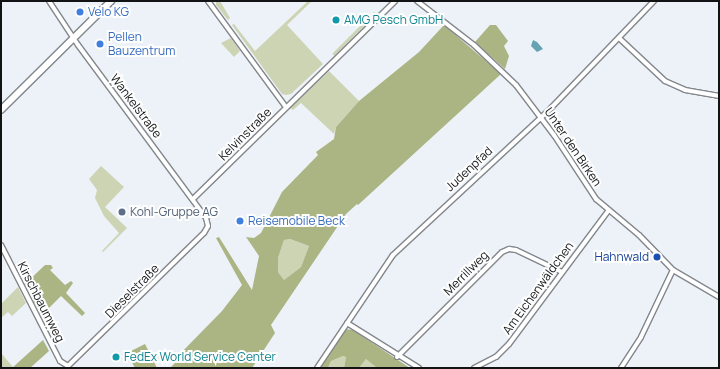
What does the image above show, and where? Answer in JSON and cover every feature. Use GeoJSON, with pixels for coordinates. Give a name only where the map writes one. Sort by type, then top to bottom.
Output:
{"type":"FeatureCollection","features":[{"type":"Feature","properties":{"kind":"street","name":"Wankelstraße"},"geometry":{"type":"LineString","coordinates":[[49,1],[73,38],[193,199],[208,224]]}},
{"type":"Feature","properties":{"kind":"street"},"geometry":{"type":"LineString","coordinates":[[1,110],[111,1]]}},
{"type":"Feature","properties":{"kind":"street","name":"Kelvinstraße"},"geometry":{"type":"LineString","coordinates":[[193,199],[286,107],[208,1]]}},
{"type":"Feature","properties":{"kind":"street"},"geometry":{"type":"LineString","coordinates":[[286,107],[395,1]]}},
{"type":"Feature","properties":{"kind":"street","name":"Unter den Birken"},"geometry":{"type":"LineString","coordinates":[[417,1],[493,62],[525,95],[590,190],[608,210],[639,235],[673,270],[719,297]]}},
{"type":"Feature","properties":{"kind":"street","name":"Judenpfad"},"geometry":{"type":"LineString","coordinates":[[317,368],[393,255],[541,117],[654,1]]}},
{"type":"Feature","properties":{"kind":"street"},"geometry":{"type":"LineString","coordinates":[[619,38],[664,81],[685,90],[719,96]]}},
{"type":"Feature","properties":{"kind":"street","name":"Am Eichenwäldchen"},"geometry":{"type":"LineString","coordinates":[[474,368],[503,351],[608,210]]}},
{"type":"Feature","properties":{"kind":"street","name":"Dieselstraße"},"geometry":{"type":"LineString","coordinates":[[64,366],[75,362],[204,233],[208,224]]}},
{"type":"Feature","properties":{"kind":"street","name":"Kirschbaumweg"},"geometry":{"type":"LineString","coordinates":[[1,245],[64,366]]}},
{"type":"Feature","properties":{"kind":"street","name":"Merrillweg"},"geometry":{"type":"LineString","coordinates":[[397,357],[502,252],[516,250],[562,272]]}},
{"type":"Feature","properties":{"kind":"street"},"geometry":{"type":"LineString","coordinates":[[621,368],[641,337],[673,270]]}},
{"type":"Feature","properties":{"kind":"street"},"geometry":{"type":"LineString","coordinates":[[347,323],[397,357],[419,368]]}},
{"type":"Feature","properties":{"kind":"green space"},"geometry":{"type":"Polygon","coordinates":[[[216,1],[220,1],[230,18],[228,20],[216,5],[216,1]]]}},
{"type":"Feature","properties":{"kind":"green space"},"geometry":{"type":"Polygon","coordinates":[[[308,1],[312,1],[287,25],[323,64],[291,94],[282,94],[232,25],[234,24],[255,51],[308,1]]]}},
{"type":"Feature","properties":{"kind":"green space"},"geometry":{"type":"Polygon","coordinates":[[[374,12],[376,14],[334,56],[332,54],[374,12]]]}},
{"type":"Feature","properties":{"kind":"green space"},"geometry":{"type":"Polygon","coordinates":[[[444,25],[501,74],[358,205],[357,204],[346,214],[271,325],[275,333],[252,368],[170,368],[178,360],[176,358],[222,311],[242,285],[216,238],[219,237],[252,290],[259,256],[246,237],[254,238],[261,233],[282,192],[318,155],[316,152],[334,139],[336,127],[359,101],[419,52],[444,25]],[[290,239],[284,240],[278,258],[278,272],[284,280],[301,267],[309,246],[290,239]]]}},
{"type":"Feature","properties":{"kind":"green space"},"geometry":{"type":"Polygon","coordinates":[[[490,25],[496,25],[508,41],[504,46],[509,56],[505,69],[475,42],[490,25]]]}},
{"type":"Feature","properties":{"kind":"green space"},"geometry":{"type":"Polygon","coordinates":[[[231,38],[240,51],[234,57],[221,43],[231,38]]]}},
{"type":"Feature","properties":{"kind":"green space"},"geometry":{"type":"Polygon","coordinates":[[[329,71],[359,101],[336,127],[334,134],[301,103],[293,110],[290,108],[329,71]]]}},
{"type":"Feature","properties":{"kind":"green space"},"geometry":{"type":"Polygon","coordinates":[[[101,166],[124,187],[105,207],[127,228],[103,252],[102,251],[119,233],[104,216],[95,198],[97,190],[89,179],[101,166]]]}},
{"type":"Feature","properties":{"kind":"green space"},"geometry":{"type":"Polygon","coordinates":[[[290,239],[309,246],[301,267],[284,280],[278,272],[278,258],[284,240],[290,239]]]}},
{"type":"Feature","properties":{"kind":"green space"},"geometry":{"type":"Polygon","coordinates":[[[45,265],[51,265],[53,268],[50,270],[65,285],[71,281],[73,283],[66,293],[85,313],[82,316],[61,296],[41,316],[25,284],[45,265]]]}},
{"type":"Feature","properties":{"kind":"green space"},"geometry":{"type":"Polygon","coordinates":[[[18,287],[26,303],[12,316],[8,312],[1,318],[1,304],[18,287]]]}},
{"type":"Feature","properties":{"kind":"green space"},"geometry":{"type":"Polygon","coordinates":[[[345,329],[353,330],[410,368],[377,368],[366,359],[359,368],[344,368],[346,357],[343,356],[331,361],[328,368],[319,368],[345,329]]]}},
{"type":"Feature","properties":{"kind":"green space"},"geometry":{"type":"Polygon","coordinates":[[[43,340],[49,351],[30,368],[12,368],[43,340]]]}},
{"type":"Feature","properties":{"kind":"green space"},"geometry":{"type":"Polygon","coordinates":[[[145,344],[157,368],[135,368],[127,353],[145,344]]]}},
{"type":"Feature","properties":{"kind":"green space"},"geometry":{"type":"Polygon","coordinates":[[[1,353],[13,367],[12,368],[1,368],[1,353]]]}},
{"type":"Feature","properties":{"kind":"green space"},"geometry":{"type":"Polygon","coordinates":[[[343,356],[346,357],[344,368],[328,368],[331,361],[343,356]]]}},
{"type":"Feature","properties":{"kind":"green space"},"geometry":{"type":"Polygon","coordinates":[[[366,359],[370,362],[377,368],[359,368],[366,359]]]}},
{"type":"Feature","properties":{"kind":"water"},"geometry":{"type":"Polygon","coordinates":[[[533,40],[543,49],[537,52],[531,46],[533,40]]]}},
{"type":"Feature","properties":{"kind":"place","name":"Velo KG"},"geometry":{"type":"Point","coordinates":[80,12]}},
{"type":"Feature","properties":{"kind":"place","name":"AMG Pesch GmbH"},"geometry":{"type":"Point","coordinates":[336,20]}},
{"type":"Feature","properties":{"kind":"place","name":"Pellen Bauzentrum"},"geometry":{"type":"Point","coordinates":[100,44]}},
{"type":"Feature","properties":{"kind":"place","name":"Kohl-Gruppe AG"},"geometry":{"type":"Point","coordinates":[122,212]}},
{"type":"Feature","properties":{"kind":"place","name":"Reisemobile Beck"},"geometry":{"type":"Point","coordinates":[240,221]}},
{"type":"Feature","properties":{"kind":"place","name":"Hahnwald"},"geometry":{"type":"Point","coordinates":[657,257]}},
{"type":"Feature","properties":{"kind":"place","name":"FedEx World Service Center"},"geometry":{"type":"Point","coordinates":[116,357]}}]}
